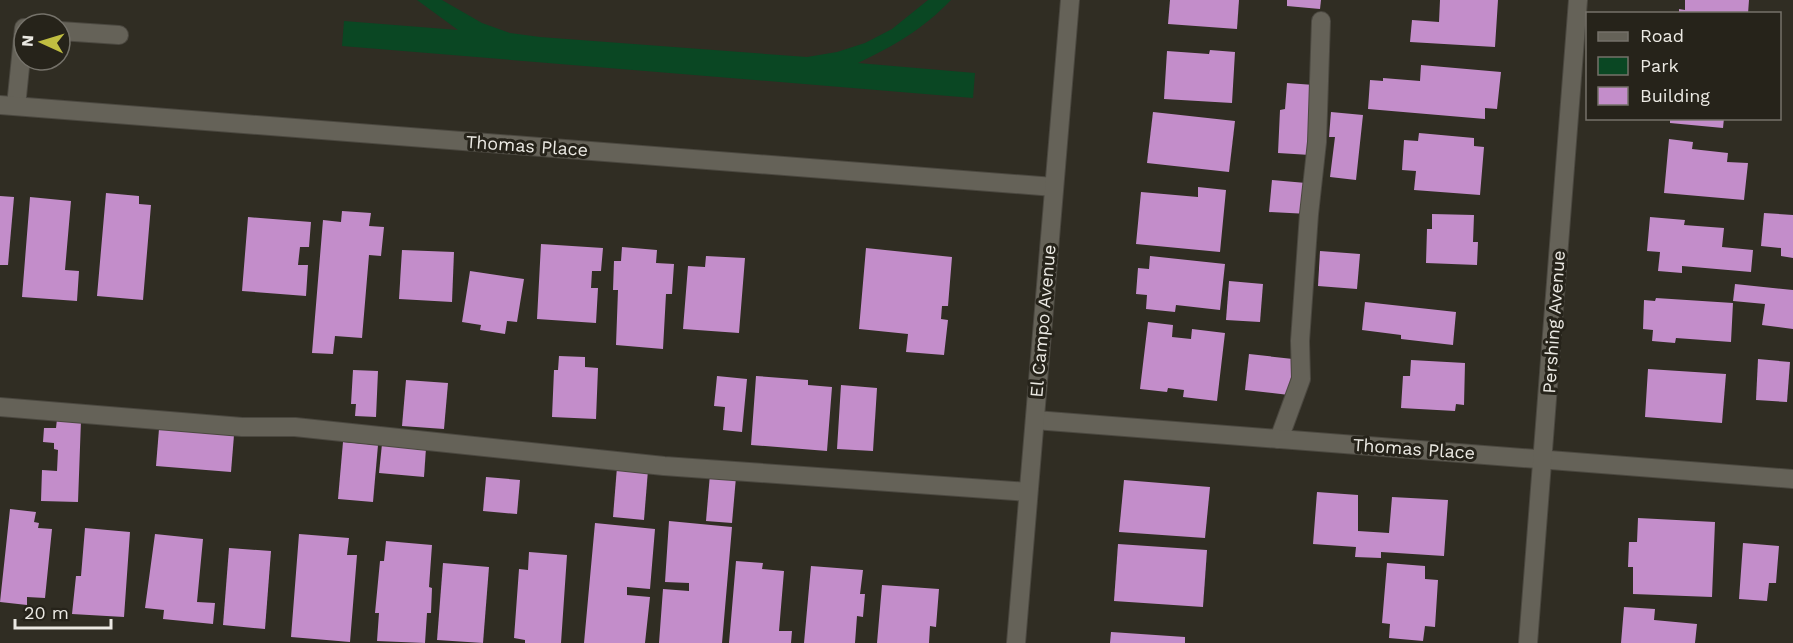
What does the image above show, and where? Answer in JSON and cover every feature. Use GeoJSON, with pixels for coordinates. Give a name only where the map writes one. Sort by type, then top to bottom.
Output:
{"type":"FeatureCollection","features":[{"type":"Feature","properties":{"kind":"street","name":"El Campo Avenue"},"geometry":{"type":"LineString","coordinates":[[1016,643],[1070,0]]}},
{"type":"Feature","properties":{"kind":"street","name":"Pershing Avenue"},"geometry":{"type":"LineString","coordinates":[[1528,643],[1578,0]]}},
{"type":"Feature","properties":{"kind":"street"},"geometry":{"type":"LineString","coordinates":[[1279,439],[1301,379],[1300,341],[1309,214],[1317,142],[1321,21]]}},
{"type":"Feature","properties":{"kind":"street"},"geometry":{"type":"LineString","coordinates":[[72,32],[119,35]]}},
{"type":"Feature","properties":{"kind":"street"},"geometry":{"type":"LineString","coordinates":[[8,105],[15,72]]}},
{"type":"Feature","properties":{"kind":"street","name":"Thomas Place"},"geometry":{"type":"LineString","coordinates":[[8,105],[1054,187]]}},
{"type":"Feature","properties":{"kind":"street"},"geometry":{"type":"LineString","coordinates":[[0,407],[230,426],[295,427],[664,466],[1028,492]]}},
{"type":"Feature","properties":{"kind":"street","name":"Thomas Place"},"geometry":{"type":"LineString","coordinates":[[1035,420],[1793,479]]}},
{"type":"Feature","properties":{"kind":"green space"},"geometry":{"type":"Polygon","coordinates":[[[417,0],[442,0],[482,23],[510,33],[807,57],[837,52],[865,43],[892,29],[928,0],[951,0],[930,20],[908,36],[858,63],[975,73],[973,98],[342,46],[344,21],[458,30],[417,0]]]}},
{"type":"Feature","properties":{"kind":"building"},"geometry":{"type":"Polygon","coordinates":[[[1170,0],[1239,0],[1237,29],[1168,24],[1170,0]]]}},
{"type":"Feature","properties":{"kind":"building"},"geometry":{"type":"Polygon","coordinates":[[[1287,0],[1321,0],[1320,9],[1287,6],[1287,0]]]}},
{"type":"Feature","properties":{"kind":"building"},"geometry":{"type":"Polygon","coordinates":[[[1440,0],[1498,0],[1495,47],[1410,42],[1412,20],[1439,22],[1440,0]]]}},
{"type":"Feature","properties":{"kind":"building"},"geometry":{"type":"Polygon","coordinates":[[[1685,0],[1749,0],[1748,12],[1679,12],[1679,9],[1685,10],[1685,0]]]}},
{"type":"Feature","properties":{"kind":"building"},"geometry":{"type":"Polygon","coordinates":[[[1210,50],[1235,52],[1232,103],[1164,99],[1167,51],[1209,54],[1210,50]]]}},
{"type":"Feature","properties":{"kind":"building"},"geometry":{"type":"Polygon","coordinates":[[[1421,65],[1501,72],[1497,109],[1485,108],[1485,119],[1368,109],[1370,80],[1383,81],[1383,78],[1420,81],[1421,65]]]}},
{"type":"Feature","properties":{"kind":"building"},"geometry":{"type":"Polygon","coordinates":[[[1287,83],[1314,85],[1310,155],[1278,153],[1280,110],[1285,109],[1287,83]]]}},
{"type":"Feature","properties":{"kind":"building"},"geometry":{"type":"Polygon","coordinates":[[[1153,112],[1235,121],[1229,172],[1147,163],[1153,112]]]}},
{"type":"Feature","properties":{"kind":"building"},"geometry":{"type":"Polygon","coordinates":[[[1331,112],[1363,115],[1356,180],[1330,177],[1335,137],[1329,137],[1331,112]]]}},
{"type":"Feature","properties":{"kind":"building"},"geometry":{"type":"Polygon","coordinates":[[[1670,120],[1724,120],[1723,128],[1670,123],[1670,120]]]}},
{"type":"Feature","properties":{"kind":"building"},"geometry":{"type":"Polygon","coordinates":[[[1419,133],[1474,138],[1474,146],[1484,147],[1480,195],[1414,190],[1416,171],[1402,170],[1404,140],[1418,141],[1419,133]]]}},
{"type":"Feature","properties":{"kind":"building"},"geometry":{"type":"Polygon","coordinates":[[[1669,139],[1693,142],[1692,149],[1728,153],[1727,162],[1748,163],[1744,200],[1664,193],[1669,139]]]}},
{"type":"Feature","properties":{"kind":"building"},"geometry":{"type":"Polygon","coordinates":[[[1272,180],[1306,183],[1309,214],[1269,212],[1272,180]]]}},
{"type":"Feature","properties":{"kind":"building"},"geometry":{"type":"Polygon","coordinates":[[[1198,187],[1226,190],[1220,252],[1136,244],[1141,192],[1198,197],[1198,187]]]}},
{"type":"Feature","properties":{"kind":"building"},"geometry":{"type":"Polygon","coordinates":[[[106,193],[139,196],[139,204],[151,205],[143,300],[97,296],[106,193]]]}},
{"type":"Feature","properties":{"kind":"building"},"geometry":{"type":"Polygon","coordinates":[[[0,196],[14,197],[8,265],[0,265],[0,196]]]}},
{"type":"Feature","properties":{"kind":"building"},"geometry":{"type":"Polygon","coordinates":[[[30,197],[71,201],[65,270],[79,271],[77,301],[22,297],[30,197]]]}},
{"type":"Feature","properties":{"kind":"building"},"geometry":{"type":"Polygon","coordinates":[[[342,211],[371,213],[369,226],[384,227],[381,256],[369,255],[362,338],[335,336],[333,354],[312,353],[323,220],[341,222],[342,211]]]}},
{"type":"Feature","properties":{"kind":"building"},"geometry":{"type":"Polygon","coordinates":[[[1764,213],[1793,215],[1793,258],[1781,256],[1781,248],[1761,246],[1764,213]]]}},
{"type":"Feature","properties":{"kind":"building"},"geometry":{"type":"Polygon","coordinates":[[[1432,214],[1474,215],[1473,242],[1478,242],[1477,265],[1426,263],[1427,229],[1432,229],[1432,214]]]}},
{"type":"Feature","properties":{"kind":"building"},"geometry":{"type":"Polygon","coordinates":[[[248,217],[311,222],[309,247],[300,247],[298,265],[308,265],[306,296],[242,291],[248,217]]]}},
{"type":"Feature","properties":{"kind":"building"},"geometry":{"type":"Polygon","coordinates":[[[1650,217],[1685,220],[1684,225],[1724,228],[1722,247],[1753,250],[1751,272],[1682,266],[1682,273],[1658,271],[1660,252],[1647,251],[1650,217]]]}},
{"type":"Feature","properties":{"kind":"building"},"geometry":{"type":"Polygon","coordinates":[[[541,244],[603,248],[601,271],[592,271],[591,288],[598,288],[596,323],[537,319],[541,244]]]}},
{"type":"Feature","properties":{"kind":"building"},"geometry":{"type":"Polygon","coordinates":[[[622,247],[657,250],[656,263],[674,264],[672,294],[666,294],[663,349],[616,345],[618,290],[613,290],[614,261],[621,261],[622,247]]]}},
{"type":"Feature","properties":{"kind":"building"},"geometry":{"type":"Polygon","coordinates":[[[866,248],[952,257],[948,306],[942,306],[941,319],[948,320],[944,355],[906,352],[908,334],[859,329],[866,248]]]}},
{"type":"Feature","properties":{"kind":"building"},"geometry":{"type":"Polygon","coordinates":[[[402,250],[454,252],[452,302],[399,299],[402,250]]]}},
{"type":"Feature","properties":{"kind":"building"},"geometry":{"type":"Polygon","coordinates":[[[1320,251],[1360,254],[1357,289],[1318,286],[1320,251]]]}},
{"type":"Feature","properties":{"kind":"building"},"geometry":{"type":"Polygon","coordinates":[[[706,256],[745,258],[739,333],[683,329],[688,266],[705,267],[706,256]]]}},
{"type":"Feature","properties":{"kind":"building"},"geometry":{"type":"Polygon","coordinates":[[[1150,256],[1225,264],[1220,310],[1176,305],[1175,312],[1146,309],[1147,295],[1136,294],[1138,268],[1149,269],[1150,256]]]}},
{"type":"Feature","properties":{"kind":"building"},"geometry":{"type":"Polygon","coordinates":[[[470,271],[524,279],[517,322],[507,321],[505,334],[480,330],[481,325],[462,322],[470,271]]]}},
{"type":"Feature","properties":{"kind":"building"},"geometry":{"type":"Polygon","coordinates":[[[1229,281],[1263,284],[1260,322],[1226,320],[1229,281]]]}},
{"type":"Feature","properties":{"kind":"building"},"geometry":{"type":"Polygon","coordinates":[[[1735,284],[1793,290],[1793,329],[1762,325],[1765,304],[1733,301],[1735,284]]]}},
{"type":"Feature","properties":{"kind":"building"},"geometry":{"type":"Polygon","coordinates":[[[1656,298],[1733,303],[1731,342],[1676,338],[1675,343],[1652,341],[1653,330],[1643,329],[1644,300],[1655,301],[1656,298]]]}},
{"type":"Feature","properties":{"kind":"building"},"geometry":{"type":"Polygon","coordinates":[[[1365,302],[1456,312],[1453,345],[1401,339],[1401,335],[1362,330],[1365,302]]]}},
{"type":"Feature","properties":{"kind":"building"},"geometry":{"type":"Polygon","coordinates":[[[1148,322],[1173,325],[1172,337],[1191,339],[1192,329],[1225,333],[1217,401],[1183,397],[1184,390],[1168,388],[1167,392],[1140,389],[1148,322]]]}},
{"type":"Feature","properties":{"kind":"building"},"geometry":{"type":"Polygon","coordinates":[[[1249,354],[1293,359],[1289,395],[1245,390],[1249,354]]]}},
{"type":"Feature","properties":{"kind":"building"},"geometry":{"type":"Polygon","coordinates":[[[559,356],[585,357],[585,367],[598,368],[596,419],[552,417],[554,370],[558,370],[559,356]]]}},
{"type":"Feature","properties":{"kind":"building"},"geometry":{"type":"Polygon","coordinates":[[[1758,359],[1790,362],[1787,402],[1756,400],[1758,359]]]}},
{"type":"Feature","properties":{"kind":"building"},"geometry":{"type":"Polygon","coordinates":[[[1411,360],[1465,363],[1464,405],[1456,404],[1455,411],[1401,408],[1403,376],[1410,376],[1411,360]]]}},
{"type":"Feature","properties":{"kind":"building"},"geometry":{"type":"Polygon","coordinates":[[[1648,369],[1726,374],[1722,423],[1645,417],[1648,369]]]}},
{"type":"Feature","properties":{"kind":"building"},"geometry":{"type":"Polygon","coordinates":[[[353,370],[378,371],[376,417],[355,416],[356,404],[351,404],[353,370]]]}},
{"type":"Feature","properties":{"kind":"building"},"geometry":{"type":"Polygon","coordinates":[[[717,376],[747,379],[742,432],[723,430],[725,407],[714,406],[717,376]]]}},
{"type":"Feature","properties":{"kind":"building"},"geometry":{"type":"Polygon","coordinates":[[[756,376],[808,380],[808,385],[832,387],[827,451],[751,445],[756,376]]]}},
{"type":"Feature","properties":{"kind":"building"},"geometry":{"type":"Polygon","coordinates":[[[406,380],[448,383],[444,429],[402,426],[406,380]]]}},
{"type":"Feature","properties":{"kind":"building"},"geometry":{"type":"Polygon","coordinates":[[[841,385],[877,388],[873,451],[837,449],[841,385]]]}},
{"type":"Feature","properties":{"kind":"building"},"geometry":{"type":"Polygon","coordinates":[[[57,419],[81,420],[78,502],[41,501],[42,470],[57,471],[58,450],[54,449],[54,443],[43,442],[44,428],[56,428],[57,419]]]}},
{"type":"Feature","properties":{"kind":"building"},"geometry":{"type":"Polygon","coordinates":[[[159,429],[234,435],[231,472],[156,466],[159,429]]]}},
{"type":"Feature","properties":{"kind":"building"},"geometry":{"type":"Polygon","coordinates":[[[343,442],[378,445],[373,502],[338,499],[343,442]]]}},
{"type":"Feature","properties":{"kind":"building"},"geometry":{"type":"Polygon","coordinates":[[[382,444],[426,448],[424,477],[379,473],[382,444]]]}},
{"type":"Feature","properties":{"kind":"building"},"geometry":{"type":"Polygon","coordinates":[[[617,467],[648,470],[644,520],[613,517],[617,467]]]}},
{"type":"Feature","properties":{"kind":"building"},"geometry":{"type":"Polygon","coordinates":[[[710,474],[736,477],[732,523],[706,521],[710,474]]]}},
{"type":"Feature","properties":{"kind":"building"},"geometry":{"type":"Polygon","coordinates":[[[486,477],[520,480],[517,514],[483,511],[486,477]]]}},
{"type":"Feature","properties":{"kind":"building"},"geometry":{"type":"Polygon","coordinates":[[[1124,480],[1210,487],[1205,538],[1119,532],[1124,480]]]}},
{"type":"Feature","properties":{"kind":"building"},"geometry":{"type":"Polygon","coordinates":[[[1317,492],[1358,495],[1358,531],[1389,533],[1392,497],[1448,500],[1444,556],[1381,552],[1381,558],[1355,557],[1356,547],[1313,544],[1317,492]]]}},
{"type":"Feature","properties":{"kind":"building"},"geometry":{"type":"Polygon","coordinates":[[[10,509],[36,512],[34,522],[39,523],[38,528],[52,529],[45,598],[27,597],[27,605],[0,602],[10,509]]]}},
{"type":"Feature","properties":{"kind":"building"},"geometry":{"type":"Polygon","coordinates":[[[1638,518],[1715,522],[1712,597],[1633,594],[1633,567],[1628,567],[1629,542],[1637,542],[1638,518]]]}},
{"type":"Feature","properties":{"kind":"building"},"geometry":{"type":"Polygon","coordinates":[[[669,521],[732,527],[722,643],[659,643],[663,589],[689,591],[689,583],[665,582],[669,521]]]}},
{"type":"Feature","properties":{"kind":"building"},"geometry":{"type":"Polygon","coordinates":[[[595,523],[655,529],[650,589],[627,587],[627,595],[650,597],[645,643],[584,643],[595,523]]]}},
{"type":"Feature","properties":{"kind":"building"},"geometry":{"type":"Polygon","coordinates":[[[85,528],[130,532],[124,617],[72,614],[76,576],[81,576],[85,528]]]}},
{"type":"Feature","properties":{"kind":"building"},"geometry":{"type":"Polygon","coordinates":[[[155,534],[203,539],[197,602],[215,603],[213,624],[163,619],[164,610],[145,608],[155,534]]]}},
{"type":"Feature","properties":{"kind":"building"},"geometry":{"type":"Polygon","coordinates":[[[299,534],[349,538],[347,555],[357,555],[350,642],[291,637],[299,534]]]}},
{"type":"Feature","properties":{"kind":"building"},"geometry":{"type":"Polygon","coordinates":[[[386,541],[432,545],[429,587],[432,588],[431,613],[427,613],[425,643],[377,641],[379,613],[375,613],[380,561],[384,561],[386,541]]]}},
{"type":"Feature","properties":{"kind":"building"},"geometry":{"type":"Polygon","coordinates":[[[1743,543],[1779,546],[1776,583],[1769,583],[1767,601],[1739,599],[1743,543]]]}},
{"type":"Feature","properties":{"kind":"building"},"geometry":{"type":"Polygon","coordinates":[[[1118,544],[1207,550],[1203,607],[1114,601],[1118,544]]]}},
{"type":"Feature","properties":{"kind":"building"},"geometry":{"type":"Polygon","coordinates":[[[229,548],[271,551],[265,629],[223,625],[229,548]]]}},
{"type":"Feature","properties":{"kind":"building"},"geometry":{"type":"Polygon","coordinates":[[[529,552],[567,555],[561,643],[525,643],[525,640],[514,638],[519,569],[528,570],[529,552]]]}},
{"type":"Feature","properties":{"kind":"building"},"geometry":{"type":"Polygon","coordinates":[[[736,561],[763,563],[762,569],[784,571],[779,631],[792,631],[791,643],[729,643],[736,561]]]}},
{"type":"Feature","properties":{"kind":"building"},"geometry":{"type":"Polygon","coordinates":[[[443,563],[489,567],[483,643],[437,640],[443,563]]]}},
{"type":"Feature","properties":{"kind":"building"},"geometry":{"type":"Polygon","coordinates":[[[1387,563],[1425,566],[1425,579],[1438,580],[1435,627],[1425,626],[1423,641],[1389,638],[1390,624],[1382,623],[1387,563]]]}},
{"type":"Feature","properties":{"kind":"building"},"geometry":{"type":"Polygon","coordinates":[[[811,566],[863,570],[860,594],[865,594],[863,617],[857,616],[855,643],[804,643],[811,566]]]}},
{"type":"Feature","properties":{"kind":"building"},"geometry":{"type":"Polygon","coordinates":[[[882,585],[939,589],[936,627],[930,626],[929,643],[877,643],[882,585]]]}},
{"type":"Feature","properties":{"kind":"building"},"geometry":{"type":"Polygon","coordinates":[[[1624,607],[1655,609],[1654,620],[1697,624],[1695,643],[1621,643],[1624,607]]]}},
{"type":"Feature","properties":{"kind":"building"},"geometry":{"type":"Polygon","coordinates":[[[1111,632],[1185,637],[1185,643],[1110,643],[1111,632]]]}}]}
